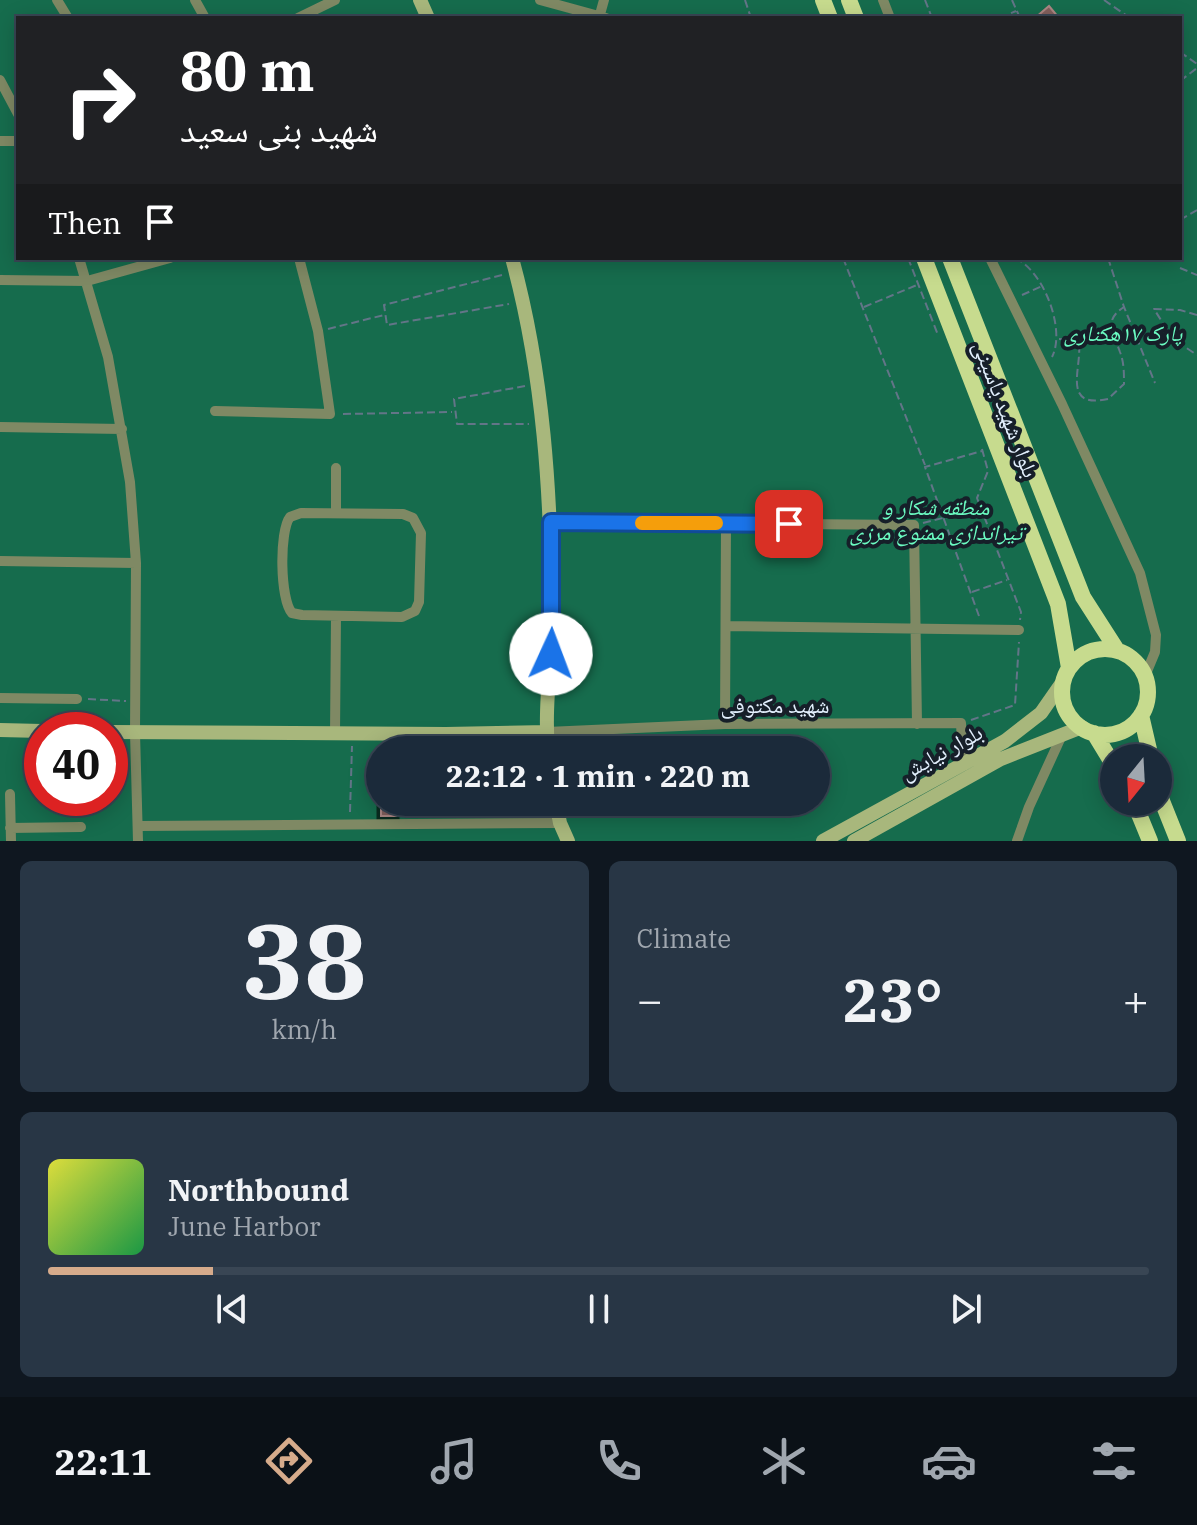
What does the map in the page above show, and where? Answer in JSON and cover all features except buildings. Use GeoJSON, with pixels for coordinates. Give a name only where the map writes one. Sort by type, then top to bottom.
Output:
{"type":"FeatureCollection","features":[{"type":"Feature","properties":{"kind":"main road","name":"بلوار شهید یاسینی"},"geometry":{"type":"LineString","coordinates":[[925,260],[1058,604],[1067,674]]}},
{"type":"Feature","properties":{"kind":"main road","name":"بلوار شهید یاسینی"},"geometry":{"type":"LineString","coordinates":[[951,260],[1083,597],[1117,650]]}},
{"type":"Feature","properties":{"kind":"main road"},"geometry":{"type":"LineString","coordinates":[[1088,730],[1108,735],[1121,732],[1141,715],[1147,703],[1148,690],[1139,665],[1117,650],[1090,652],[1067,674],[1063,694],[1065,707],[1072,719],[1088,730],[1100,747]]}},
{"type":"Feature","properties":{"kind":"main road"},"geometry":{"type":"LineString","coordinates":[[1141,715],[1148,744]]}},
{"type":"Feature","properties":{"kind":"main road"},"geometry":{"type":"LineString","coordinates":[[1140,816],[1150,841]]}},
{"type":"Feature","properties":{"kind":"main road"},"geometry":{"type":"LineString","coordinates":[[1168,816],[1178,841]]}},
{"type":"Feature","properties":{"kind":"street"},"geometry":{"type":"LineString","coordinates":[[302,16],[335,0]]}},
{"type":"Feature","properties":{"kind":"street"},"geometry":{"type":"LineString","coordinates":[[540,0],[598,16]]}},
{"type":"Feature","properties":{"kind":"street"},"geometry":{"type":"LineString","coordinates":[[0,80],[16,110]]}},
{"type":"Feature","properties":{"kind":"street"},"geometry":{"type":"LineString","coordinates":[[80,260],[108,357],[130,482],[136,563],[138,841]]}},
{"type":"Feature","properties":{"kind":"street"},"geometry":{"type":"LineString","coordinates":[[0,280],[87,281],[163,260]]}},
{"type":"Feature","properties":{"kind":"street"},"geometry":{"type":"LineString","coordinates":[[215,411],[330,414],[318,331],[300,260]]}},
{"type":"Feature","properties":{"kind":"street"},"geometry":{"type":"LineString","coordinates":[[991,260],[1140,573],[1156,635],[1155,652],[1145,676]]}},
{"type":"Feature","properties":{"kind":"street"},"geometry":{"type":"LineString","coordinates":[[514,265],[537,384],[551,522],[552,628],[547,736]]}},
{"type":"Feature","properties":{"kind":"street"},"geometry":{"type":"LineString","coordinates":[[0,427],[122,429]]}},
{"type":"Feature","properties":{"kind":"street"},"geometry":{"type":"LineString","coordinates":[[336,468],[336,513]]}},
{"type":"Feature","properties":{"kind":"street"},"geometry":{"type":"LineString","coordinates":[[336,513],[409,516],[417,522],[421,533],[419,602],[415,611],[402,617],[336,616],[297,615],[288,609],[284,598],[283,533],[286,521],[296,514],[336,513]]}},
{"type":"Feature","properties":{"kind":"street"},"geometry":{"type":"LineString","coordinates":[[551,522],[914,525],[917,724]]}},
{"type":"Feature","properties":{"kind":"street"},"geometry":{"type":"LineString","coordinates":[[725,724],[726,523]]}},
{"type":"Feature","properties":{"kind":"street"},"geometry":{"type":"LineString","coordinates":[[0,561],[136,563]]}},
{"type":"Feature","properties":{"kind":"street"},"geometry":{"type":"LineString","coordinates":[[335,734],[336,616]]}},
{"type":"Feature","properties":{"kind":"street"},"geometry":{"type":"LineString","coordinates":[[726,626],[1019,630]]}},
{"type":"Feature","properties":{"kind":"street","name":"بلوار نیایش"},"geometry":{"type":"LineString","coordinates":[[897,809],[1005,741],[1041,713],[1067,674]]}},
{"type":"Feature","properties":{"kind":"street"},"geometry":{"type":"LineString","coordinates":[[0,698],[77,699]]}},
{"type":"Feature","properties":{"kind":"street"},"geometry":{"type":"LineString","coordinates":[[961,723],[963,765]]}},
{"type":"Feature","properties":{"kind":"street","name":"شهید مکتوفی"},"geometry":{"type":"LineString","coordinates":[[547,732],[725,724],[961,723]]}},
{"type":"Feature","properties":{"kind":"street"},"geometry":{"type":"LineString","coordinates":[[0,730],[24,731]]}},
{"type":"Feature","properties":{"kind":"street","name":"بلوار نیایش"},"geometry":{"type":"LineString","coordinates":[[823,841],[870,824],[1001,759],[1062,735],[1088,730]]}},
{"type":"Feature","properties":{"kind":"street"},"geometry":{"type":"LineString","coordinates":[[128,733],[547,732]]}},
{"type":"Feature","properties":{"kind":"street"},"geometry":{"type":"LineString","coordinates":[[1017,841],[1062,735]]}},
{"type":"Feature","properties":{"kind":"street"},"geometry":{"type":"LineString","coordinates":[[10,794],[11,841]]}},
{"type":"Feature","properties":{"kind":"street"},"geometry":{"type":"LineString","coordinates":[[559,816],[568,841]]}},
{"type":"Feature","properties":{"kind":"street"},"geometry":{"type":"LineString","coordinates":[[138,826],[560,823]]}},
{"type":"Feature","properties":{"kind":"street","name":"بلوار نیایش"},"geometry":{"type":"LineString","coordinates":[[854,841],[870,824]]}},
{"type":"Feature","properties":{"kind":"street"},"geometry":{"type":"LineString","coordinates":[[10,828],[81,827]]}},
{"type":"Feature","properties":{"kind":"path"},"geometry":{"type":"LineString","coordinates":[[1012,0],[1019,16]]}},
{"type":"Feature","properties":{"kind":"path"},"geometry":{"type":"LineString","coordinates":[[1104,0],[1127,16]]}},
{"type":"Feature","properties":{"kind":"path"},"geometry":{"type":"LineString","coordinates":[[1005,16],[1017,11]]}},
{"type":"Feature","properties":{"kind":"path"},"geometry":{"type":"LineString","coordinates":[[1182,79],[1197,66]]}},
{"type":"Feature","properties":{"kind":"path"},"geometry":{"type":"LineString","coordinates":[[844,260],[984,629]]}},
{"type":"Feature","properties":{"kind":"path"},"geometry":{"type":"LineString","coordinates":[[1019,260],[1033,271],[1043,286],[1059,339],[1055,355],[1044,368]]}},
{"type":"Feature","properties":{"kind":"path"},"geometry":{"type":"LineString","coordinates":[[1109,260],[1155,383]]}},
{"type":"Feature","properties":{"kind":"path"},"geometry":{"type":"LineString","coordinates":[[514,265],[384,305],[387,325],[522,302]]}},
{"type":"Feature","properties":{"kind":"path"},"geometry":{"type":"LineString","coordinates":[[1180,268],[1197,275]]}},
{"type":"Feature","properties":{"kind":"path"},"geometry":{"type":"LineString","coordinates":[[863,307],[932,280]]}},
{"type":"Feature","properties":{"kind":"path"},"geometry":{"type":"LineString","coordinates":[[1011,300],[1043,286]]}},
{"type":"Feature","properties":{"kind":"path"},"geometry":{"type":"LineString","coordinates":[[1059,339],[1078,340],[1080,347],[1075,384],[1082,395],[1099,401],[1108,399],[1124,384],[1120,350],[1110,332],[1111,322],[1124,307]]}},
{"type":"Feature","properties":{"kind":"path"},"geometry":{"type":"LineString","coordinates":[[1197,315],[1180,310],[1154,309],[1173,339],[1197,355]]}},
{"type":"Feature","properties":{"kind":"path"},"geometry":{"type":"LineString","coordinates":[[318,331],[386,315]]}},
{"type":"Feature","properties":{"kind":"path"},"geometry":{"type":"LineString","coordinates":[[537,384],[454,399],[455,412],[457,424],[542,424]]}},
{"type":"Feature","properties":{"kind":"path"},"geometry":{"type":"LineString","coordinates":[[330,414],[455,412]]}},
{"type":"Feature","properties":{"kind":"path"},"geometry":{"type":"LineString","coordinates":[[925,467],[983,451],[988,471],[977,498],[1021,612],[1015,705],[961,723]]}},
{"type":"Feature","properties":{"kind":"path"},"geometry":{"type":"LineString","coordinates":[[914,525],[981,508]]}},
{"type":"Feature","properties":{"kind":"path"},"geometry":{"type":"LineString","coordinates":[[971,592],[1009,580]]}},
{"type":"Feature","properties":{"kind":"path"},"geometry":{"type":"LineString","coordinates":[[77,699],[135,701]]}},
{"type":"Feature","properties":{"kind":"path"},"geometry":{"type":"LineString","coordinates":[[350,825],[352,734]]}},
{"type":"Feature","properties":{"kind":"green space","name":"منطقه شکار و تیراندازی ممنوع مرزی"},"geometry":{"type":"Polygon","coordinates":[[[0,0],[1197,0],[1197,841],[0,841],[0,0]]]}},
{"type":"Feature","properties":{"kind":"slow traffic"},"geometry":{"type":"LineString","coordinates":[[642,523],[716,523]]}},
{"type":"Feature","properties":{"kind":"route"},"geometry":{"type":"LineString","coordinates":[[551,654],[551,522],[789,524]]}},
{"type":"Feature","properties":{"kind":"park label","name":"پارک ۱۷هکتاری"},"geometry":{"type":"Point","coordinates":[1123,333]}}]}
